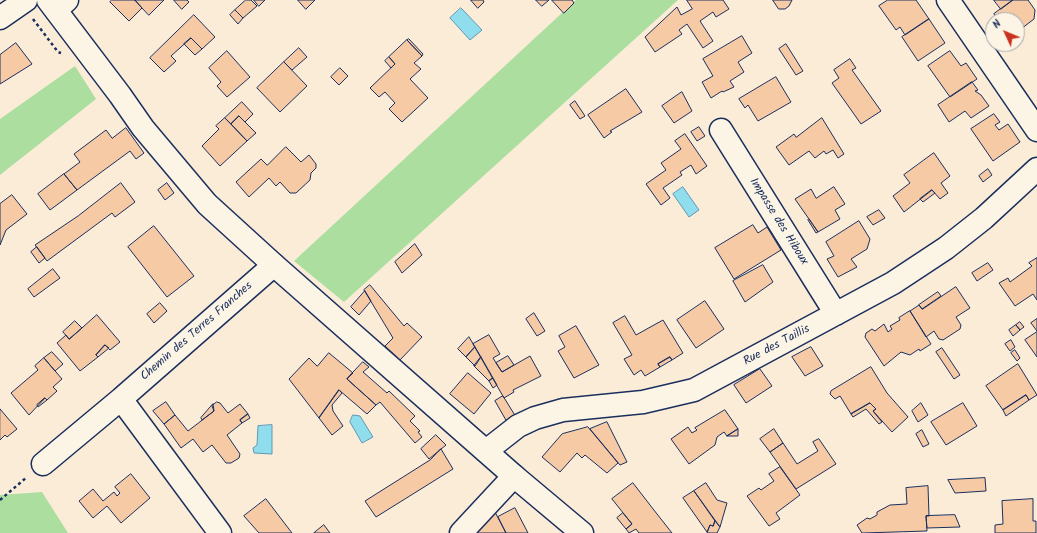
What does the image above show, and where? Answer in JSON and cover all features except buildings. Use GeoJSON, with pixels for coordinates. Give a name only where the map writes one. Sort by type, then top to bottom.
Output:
{"type":"FeatureCollection","features":[{"type":"Feature","properties":{"kind":"street"},"geometry":{"type":"LineString","coordinates":[[0,18],[26,0]]}},
{"type":"Feature","properties":{"kind":"street"},"geometry":{"type":"LineString","coordinates":[[948,0],[1037,130]]}},
{"type":"Feature","properties":{"kind":"street"},"geometry":{"type":"LineString","coordinates":[[57,3],[169,160],[207,204],[274,266],[514,476],[582,533]]}},
{"type":"Feature","properties":{"kind":"street","name":"Impasse des Hiboux"},"geometry":{"type":"LineString","coordinates":[[721,130],[836,314]]}},
{"type":"Feature","properties":{"kind":"street","name":"Rue des Taillis"},"geometry":{"type":"LineString","coordinates":[[486,451],[518,426],[535,418],[563,410],[643,402],[694,390],[893,283],[946,248],[984,218],[1037,170]]}},
{"type":"Feature","properties":{"kind":"street","name":"Chemin des Terres Franches"},"geometry":{"type":"LineString","coordinates":[[43,464],[121,399],[274,266]]}},
{"type":"Feature","properties":{"kind":"street"},"geometry":{"type":"LineString","coordinates":[[121,399],[220,533]]}},
{"type":"Feature","properties":{"kind":"street"},"geometry":{"type":"LineString","coordinates":[[461,533],[514,476]]}},
{"type":"Feature","properties":{"kind":"path"},"geometry":{"type":"LineString","coordinates":[[0,500],[43,464]]}},
{"type":"Feature","properties":{"kind":"green space"},"geometry":{"type":"Polygon","coordinates":[[[576,0],[678,0],[344,302],[294,261],[576,0]]]}},
{"type":"Feature","properties":{"kind":"green space"},"geometry":{"type":"Polygon","coordinates":[[[75,66],[96,99],[0,175],[0,119],[75,66]]]}},
{"type":"Feature","properties":{"kind":"green space"},"geometry":{"type":"Polygon","coordinates":[[[42,492],[68,533],[0,533],[0,495],[42,492]]]}},
{"type":"Feature","properties":{"kind":"water"},"geometry":{"type":"Polygon","coordinates":[[[461,8],[482,30],[470,40],[450,18],[461,8]]]}},
{"type":"Feature","properties":{"kind":"water"},"geometry":{"type":"Polygon","coordinates":[[[683,187],[699,210],[689,217],[673,194],[683,187]]]}},
{"type":"Feature","properties":{"kind":"water"},"geometry":{"type":"Polygon","coordinates":[[[353,415],[360,416],[373,437],[362,443],[350,422],[353,415]]]}},
{"type":"Feature","properties":{"kind":"water"},"geometry":{"type":"Polygon","coordinates":[[[272,425],[272,454],[254,453],[253,448],[257,445],[258,426],[272,425]]]}}]}
